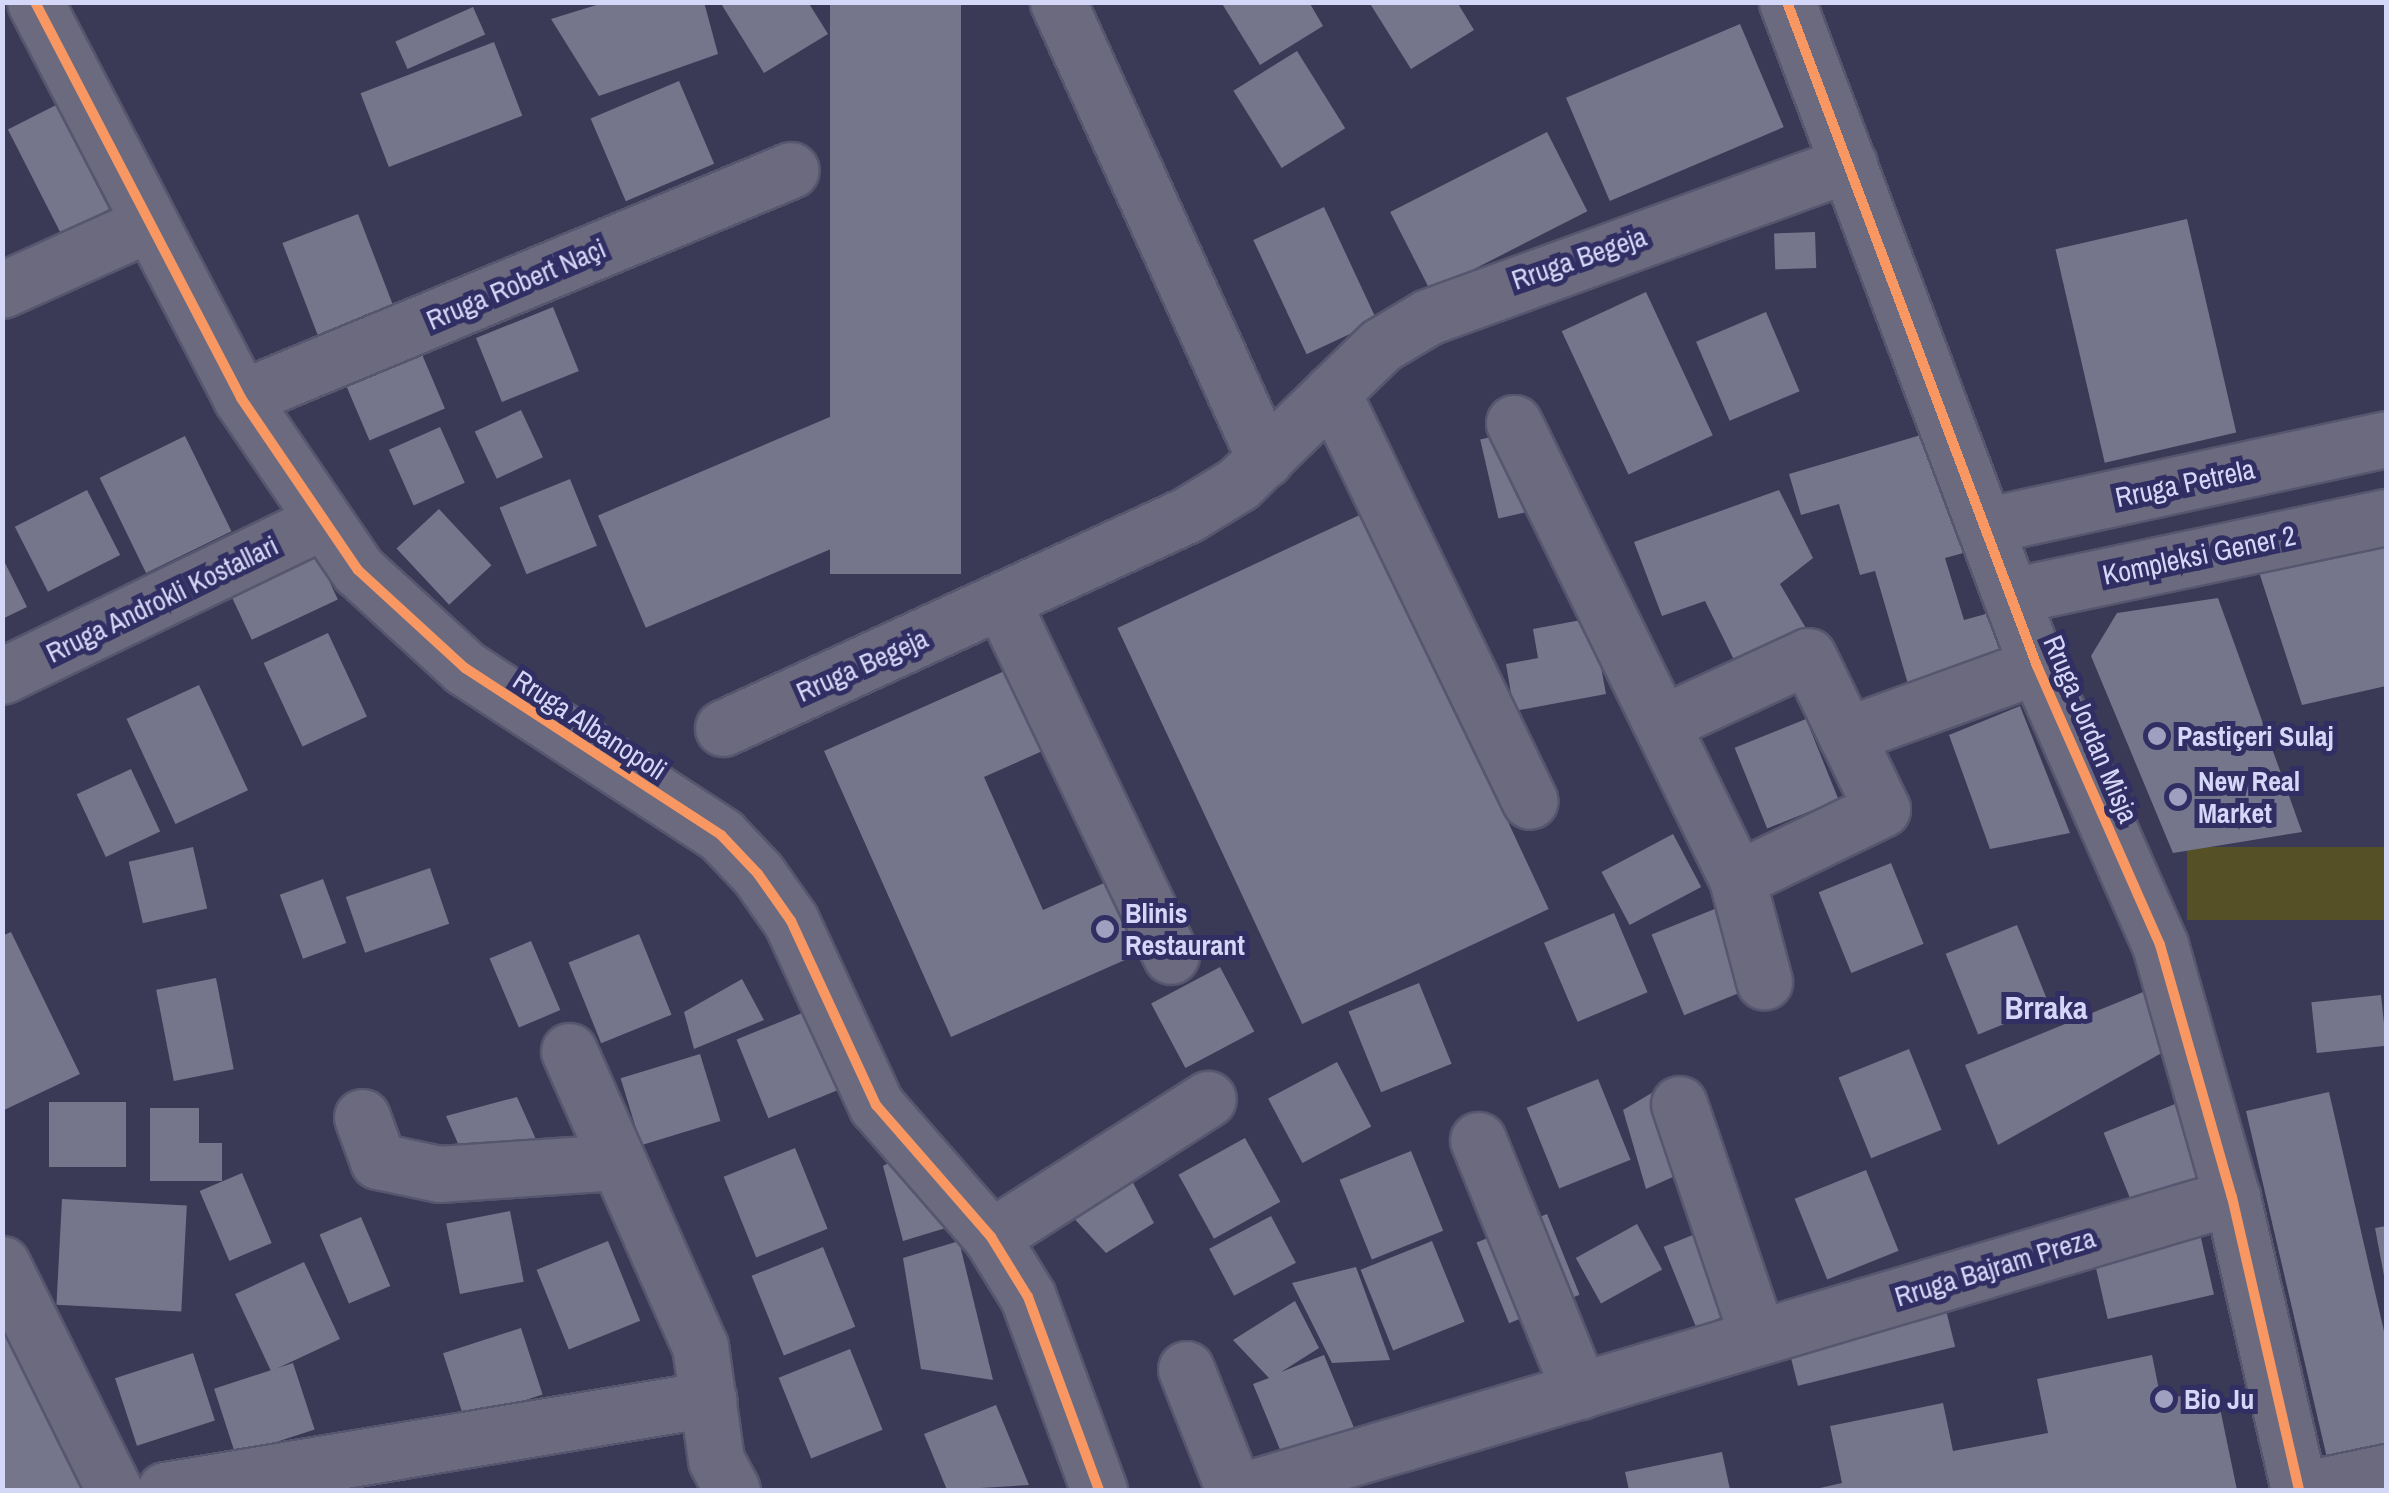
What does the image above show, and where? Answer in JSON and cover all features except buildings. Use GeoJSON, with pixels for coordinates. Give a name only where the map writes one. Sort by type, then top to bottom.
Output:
{"type":"FeatureCollection","features":[{"type":"Feature","properties":{"kind":"street","name":"Rruga Albanopoli"},"geometry":{"type":"LineString","coordinates":[[35,2],[241,398],[322,521],[402,617],[452,658],[721,835],[758,874],[791,921],[876,1105],[992,1237],[1054,1356],[1098,1490]]}},
{"type":"Feature","properties":{"kind":"street"},"geometry":{"type":"LineString","coordinates":[[1058,2],[1265,459]]}},
{"type":"Feature","properties":{"kind":"street","name":"Rruga Jordan Misja"},"geometry":{"type":"LineString","coordinates":[[1788,2],[2037,666],[2160,945],[2232,1196],[2300,1490],[2386,1472]]}},
{"type":"Feature","properties":{"kind":"street","name":"Rruga Begeja"},"geometry":{"type":"LineString","coordinates":[[723,728],[1187,514],[1265,459],[1381,345],[1488,290],[1849,164]]}},
{"type":"Feature","properties":{"kind":"street","name":"Rruga Robert Naçi"},"geometry":{"type":"LineString","coordinates":[[241,398],[791,170]]}},
{"type":"Feature","properties":{"kind":"street"},"geometry":{"type":"LineString","coordinates":[[2,290],[148,224]]}},
{"type":"Feature","properties":{"kind":"street"},"geometry":{"type":"LineString","coordinates":[[1332,392],[1530,802]]}},
{"type":"Feature","properties":{"kind":"street"},"geometry":{"type":"LineString","coordinates":[[1514,423],[1665,722],[1737,880],[1764,981]]}},
{"type":"Feature","properties":{"kind":"street","name":"Rruga Petrela"},"geometry":{"type":"LineString","coordinates":[[1984,526],[2386,438]]}},
{"type":"Feature","properties":{"kind":"street","name":"Kompleksi Gener 2"},"geometry":{"type":"LineString","coordinates":[[2011,596],[2386,516]]}},
{"type":"Feature","properties":{"kind":"street","name":"Rruga Androkli Kostallari"},"geometry":{"type":"LineString","coordinates":[[2,676],[322,521]]}},
{"type":"Feature","properties":{"kind":"street"},"geometry":{"type":"LineString","coordinates":[[1002,602],[1171,956]]}},
{"type":"Feature","properties":{"kind":"street"},"geometry":{"type":"LineString","coordinates":[[1665,722],[1808,656],[1882,810],[1737,880]]}},
{"type":"Feature","properties":{"kind":"street","name":"Rruga Jordan Misja"},"geometry":{"type":"LineString","coordinates":[[1846,735],[2037,666]]}},
{"type":"Feature","properties":{"kind":"street"},"geometry":{"type":"LineString","coordinates":[[568,1051],[700,1346],[728,1490]]}},
{"type":"Feature","properties":{"kind":"street"},"geometry":{"type":"LineString","coordinates":[[992,1237],[1208,1099]]}},
{"type":"Feature","properties":{"kind":"street"},"geometry":{"type":"LineString","coordinates":[[1679,1104],[1758,1337]]}},
{"type":"Feature","properties":{"kind":"street"},"geometry":{"type":"LineString","coordinates":[[362,1117],[378,1161],[439,1174],[616,1162]]}},
{"type":"Feature","properties":{"kind":"street"},"geometry":{"type":"LineString","coordinates":[[1478,1140],[1580,1391]]}},
{"type":"Feature","properties":{"kind":"street","name":"Rruga Bajram Preza"},"geometry":{"type":"LineString","coordinates":[[1244,1490],[2232,1196]]}},
{"type":"Feature","properties":{"kind":"street"},"geometry":{"type":"LineString","coordinates":[[2,1264],[114,1490]]}},
{"type":"Feature","properties":{"kind":"street"},"geometry":{"type":"LineString","coordinates":[[1186,1369],[1234,1490]]}},
{"type":"Feature","properties":{"kind":"street"},"geometry":{"type":"LineString","coordinates":[[165,1490],[708,1399]]}},
{"type":"Feature","properties":{"kind":"shaded area"},"geometry":{"type":"Polygon","coordinates":[[[2187,847],[2386,847],[2386,920],[2187,920],[2187,847]]]}},
{"type":"Feature","properties":{"kind":"cycle path"},"geometry":{"type":"LineString","coordinates":[[35,2],[241,398],[358,570],[465,668],[721,835],[758,874],[791,921],[876,1105],[991,1237],[1028,1297],[1099,1490]]}},
{"type":"Feature","properties":{"kind":"cycle path"},"geometry":{"type":"LineString","coordinates":[[1787,2],[2037,666],[2160,945],[2232,1197],[2299,1490]]}},
{"type":"Feature","properties":{"kind":"place","name":"Pastiçeri Sulaj"},"geometry":{"type":"Point","coordinates":[2157,736]}},
{"type":"Feature","properties":{"kind":"place","name":"New Real Market"},"geometry":{"type":"Point","coordinates":[2178,797]}},
{"type":"Feature","properties":{"kind":"place","name":"Blinis Restaurant"},"geometry":{"type":"Point","coordinates":[1105,929]}},
{"type":"Feature","properties":{"kind":"place","name":"Bio Ju"},"geometry":{"type":"Point","coordinates":[2164,1399]}},
{"type":"Feature","properties":{"kind":"district","name":"Brraka"},"geometry":{"type":"Point","coordinates":[2046,1008]}}]}
